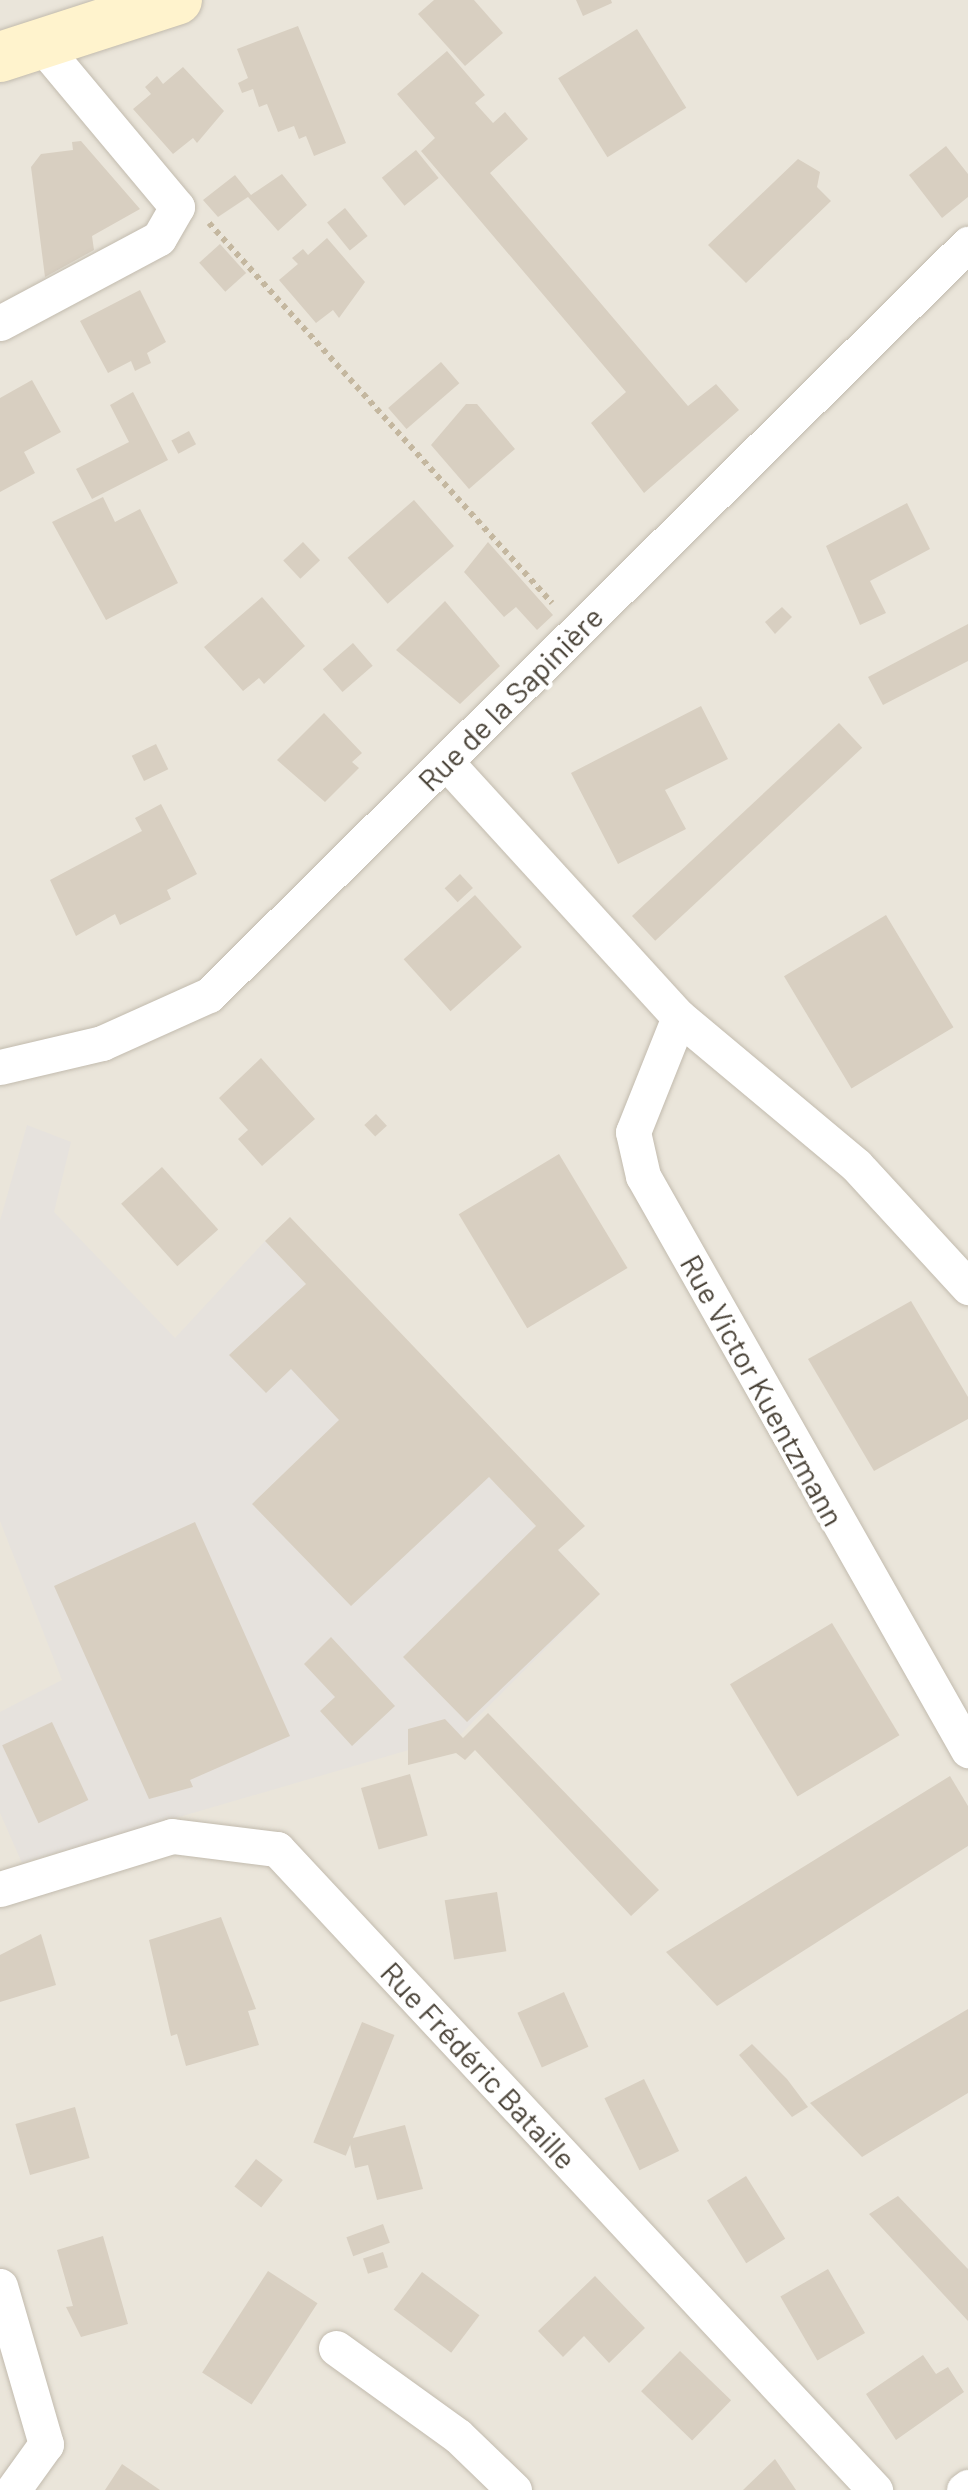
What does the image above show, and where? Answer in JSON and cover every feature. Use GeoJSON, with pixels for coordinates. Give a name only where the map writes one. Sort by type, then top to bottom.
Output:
{"type":"FeatureCollection","features":[{"type":"Feature","properties":{"kind":"street"},"geometry":{"type":"LineString","coordinates":[[0,323],[159,238],[177,207],[20,50],[177,0]]}},
{"type":"Feature","properties":{"kind":"street","name":"Rue de la Sapinière"},"geometry":{"type":"LineString","coordinates":[[0,1067],[102,1042],[209,995],[966,249]]}},
{"type":"Feature","properties":{"kind":"street"},"geometry":{"type":"LineString","coordinates":[[446,762],[679,1018],[856,1165],[968,1287]]}},
{"type":"Feature","properties":{"kind":"street","name":"Rue Victor Kuentzmann"},"geometry":{"type":"LineString","coordinates":[[679,1018],[633,1132],[642,1176],[968,1750]]}},
{"type":"Feature","properties":{"kind":"street","name":"Rue Frédéric Bataille"},"geometry":{"type":"LineString","coordinates":[[0,1889],[172,1836],[277,1848],[875,2490]]}},
{"type":"Feature","properties":{"kind":"street"},"geometry":{"type":"LineString","coordinates":[[0,2286],[46,2444],[12,2490]]}},
{"type":"Feature","properties":{"kind":"street"},"geometry":{"type":"LineString","coordinates":[[336,2348],[458,2436],[514,2490]]}},
{"type":"Feature","properties":{"kind":"path"},"geometry":{"type":"LineString","coordinates":[[177,207],[219,228],[577,631]]}},
{"type":"Feature","properties":{"kind":"shaded area"},"geometry":{"type":"Polygon","coordinates":[[[0,0],[968,0],[968,2490],[0,2490],[0,0]]]}},
{"type":"Feature","properties":{"kind":"shaded area"},"geometry":{"type":"Polygon","coordinates":[[[27,1125],[71,1142],[54,1212],[175,1338],[265,1241],[600,1594],[460,1735],[22,1863],[0,1813],[0,1712],[62,1680],[0,1521],[0,1221],[27,1125]]]}},
{"type":"Feature","properties":{"kind":"building"},"geometry":{"type":"Polygon","coordinates":[[[434,0],[474,0],[503,33],[465,66],[418,14],[434,0]]]}},
{"type":"Feature","properties":{"kind":"building"},"geometry":{"type":"Polygon","coordinates":[[[576,0],[611,0],[612,3],[583,16],[576,0]]]}},
{"type":"Feature","properties":{"kind":"building"},"geometry":{"type":"Polygon","coordinates":[[[298,26],[346,143],[314,156],[306,136],[299,139],[294,126],[278,132],[267,104],[259,107],[253,89],[242,93],[238,83],[248,78],[237,49],[298,26]]]}},
{"type":"Feature","properties":{"kind":"building"},"geometry":{"type":"Polygon","coordinates":[[[637,29],[686,108],[607,157],[558,78],[637,29]]]}},
{"type":"Feature","properties":{"kind":"building"},"geometry":{"type":"Polygon","coordinates":[[[447,51],[485,95],[475,103],[493,123],[505,112],[528,139],[490,173],[688,406],[716,384],[739,410],[644,493],[591,423],[626,392],[421,151],[435,138],[397,94],[447,51]]]}},
{"type":"Feature","properties":{"kind":"building"},"geometry":{"type":"Polygon","coordinates":[[[183,67],[224,111],[197,143],[193,138],[173,154],[133,109],[151,94],[145,87],[157,76],[163,84],[183,67]]]}},
{"type":"Feature","properties":{"kind":"building"},"geometry":{"type":"Polygon","coordinates":[[[81,141],[140,209],[92,236],[94,250],[45,277],[31,167],[41,154],[73,150],[72,142],[81,141]]]}},
{"type":"Feature","properties":{"kind":"building"},"geometry":{"type":"Polygon","coordinates":[[[946,146],[968,174],[968,197],[942,218],[909,175],[946,146]]]}},
{"type":"Feature","properties":{"kind":"building"},"geometry":{"type":"Polygon","coordinates":[[[416,150],[439,178],[404,206],[382,178],[416,150]]]}},
{"type":"Feature","properties":{"kind":"building"},"geometry":{"type":"Polygon","coordinates":[[[798,159],[820,172],[817,187],[831,201],[746,283],[708,245],[798,159]]]}},
{"type":"Feature","properties":{"kind":"building"},"geometry":{"type":"Polygon","coordinates":[[[282,174],[307,205],[278,231],[248,197],[218,217],[203,200],[235,175],[251,195],[282,174]]]}},
{"type":"Feature","properties":{"kind":"building"},"geometry":{"type":"Polygon","coordinates":[[[345,208],[368,236],[350,250],[327,222],[345,208]]]}},
{"type":"Feature","properties":{"kind":"building"},"geometry":{"type":"Polygon","coordinates":[[[327,238],[365,282],[339,318],[333,310],[316,323],[279,280],[298,264],[292,258],[303,249],[308,255],[327,238]]]}},
{"type":"Feature","properties":{"kind":"building"},"geometry":{"type":"Polygon","coordinates":[[[220,244],[246,273],[225,292],[199,263],[220,244]]]}},
{"type":"Feature","properties":{"kind":"building"},"geometry":{"type":"Polygon","coordinates":[[[140,290],[166,342],[147,353],[151,363],[135,371],[131,361],[108,373],[80,321],[140,290]]]}},
{"type":"Feature","properties":{"kind":"building"},"geometry":{"type":"Polygon","coordinates":[[[441,362],[459,383],[407,429],[388,408],[441,362]]]}},
{"type":"Feature","properties":{"kind":"building"},"geometry":{"type":"Polygon","coordinates":[[[32,380],[61,432],[24,452],[35,473],[0,492],[0,398],[32,380]]]}},
{"type":"Feature","properties":{"kind":"building"},"geometry":{"type":"Polygon","coordinates":[[[133,392],[168,460],[92,499],[76,469],[129,442],[110,405],[133,392]]]}},
{"type":"Feature","properties":{"kind":"building"},"geometry":{"type":"Polygon","coordinates":[[[466,404],[477,404],[515,449],[469,489],[431,445],[466,404]]]}},
{"type":"Feature","properties":{"kind":"building"},"geometry":{"type":"Polygon","coordinates":[[[189,431],[196,444],[178,454],[171,440],[189,431]]]}},
{"type":"Feature","properties":{"kind":"building"},"geometry":{"type":"Polygon","coordinates":[[[103,497],[115,522],[140,509],[178,583],[106,620],[52,522],[103,497]]]}},
{"type":"Feature","properties":{"kind":"building"},"geometry":{"type":"Polygon","coordinates":[[[414,500],[454,546],[388,604],[348,558],[414,500]]]}},
{"type":"Feature","properties":{"kind":"building"},"geometry":{"type":"Polygon","coordinates":[[[907,503],[930,549],[870,581],[886,613],[860,625],[826,546],[907,503]]]}},
{"type":"Feature","properties":{"kind":"building"},"geometry":{"type":"Polygon","coordinates":[[[303,542],[320,560],[300,579],[283,560],[303,542]]]}},
{"type":"Feature","properties":{"kind":"building"},"geometry":{"type":"Polygon","coordinates":[[[488,542],[553,615],[537,630],[516,607],[504,617],[464,572],[488,542]]]}},
{"type":"Feature","properties":{"kind":"building"},"geometry":{"type":"Polygon","coordinates":[[[262,597],[305,646],[264,684],[259,678],[243,691],[204,647],[262,597]]]}},
{"type":"Feature","properties":{"kind":"building"},"geometry":{"type":"Polygon","coordinates":[[[445,601],[500,666],[460,704],[396,650],[445,601]]]}},
{"type":"Feature","properties":{"kind":"building"},"geometry":{"type":"Polygon","coordinates":[[[782,607],[792,617],[775,634],[765,622],[782,607]]]}},
{"type":"Feature","properties":{"kind":"building"},"geometry":{"type":"Polygon","coordinates":[[[968,624],[968,661],[883,705],[868,677],[968,624]]]}},
{"type":"Feature","properties":{"kind":"building"},"geometry":{"type":"Polygon","coordinates":[[[353,643],[373,666],[342,692],[323,669],[353,643]]]}},
{"type":"Feature","properties":{"kind":"building"},"geometry":{"type":"Polygon","coordinates":[[[701,706],[728,759],[665,790],[686,829],[618,864],[571,773],[701,706]]]}},
{"type":"Feature","properties":{"kind":"building"},"geometry":{"type":"Polygon","coordinates":[[[324,713],[362,753],[352,762],[359,768],[325,802],[277,760],[324,713]]]}},
{"type":"Feature","properties":{"kind":"building"},"geometry":{"type":"Polygon","coordinates":[[[839,723],[862,748],[655,941],[632,916],[839,723]]]}},
{"type":"Feature","properties":{"kind":"building"},"geometry":{"type":"Polygon","coordinates":[[[156,744],[168,769],[144,781],[132,756],[156,744]]]}},
{"type":"Feature","properties":{"kind":"building"},"geometry":{"type":"Polygon","coordinates":[[[161,804],[197,874],[167,890],[171,899],[120,925],[115,914],[76,936],[50,880],[142,831],[135,818],[161,804]]]}},
{"type":"Feature","properties":{"kind":"building"},"geometry":{"type":"Polygon","coordinates":[[[460,874],[473,888],[458,902],[445,888],[460,874]]]}},
{"type":"Feature","properties":{"kind":"building"},"geometry":{"type":"Polygon","coordinates":[[[475,895],[522,947],[450,1011],[404,959],[475,895]]]}},
{"type":"Feature","properties":{"kind":"building"},"geometry":{"type":"Polygon","coordinates":[[[886,915],[953,1027],[851,1089],[784,976],[886,915]]]}},
{"type":"Feature","properties":{"kind":"building"},"geometry":{"type":"Polygon","coordinates":[[[261,1058],[315,1119],[262,1166],[238,1139],[248,1130],[219,1098],[261,1058]]]}},
{"type":"Feature","properties":{"kind":"building"},"geometry":{"type":"Polygon","coordinates":[[[376,1114],[387,1126],[375,1137],[364,1125],[376,1114]]]}},
{"type":"Feature","properties":{"kind":"building"},"geometry":{"type":"Polygon","coordinates":[[[559,1154],[628,1268],[527,1328],[459,1214],[559,1154]]]}},
{"type":"Feature","properties":{"kind":"building"},"geometry":{"type":"Polygon","coordinates":[[[162,1167],[218,1229],[177,1266],[121,1204],[162,1167]]]}},
{"type":"Feature","properties":{"kind":"building"},"geometry":{"type":"Polygon","coordinates":[[[290,1217],[585,1526],[558,1550],[600,1594],[467,1722],[403,1657],[536,1526],[489,1477],[351,1606],[252,1504],[339,1420],[291,1369],[266,1393],[229,1355],[306,1284],[265,1241],[290,1217]]]}},
{"type":"Feature","properties":{"kind":"building"},"geometry":{"type":"Polygon","coordinates":[[[911,1301],[968,1397],[968,1419],[874,1471],[808,1359],[911,1301]]]}},
{"type":"Feature","properties":{"kind":"building"},"geometry":{"type":"Polygon","coordinates":[[[195,1522],[290,1736],[190,1780],[193,1787],[149,1799],[54,1586],[195,1522]]]}},
{"type":"Feature","properties":{"kind":"building"},"geometry":{"type":"Polygon","coordinates":[[[832,1623],[899,1735],[797,1797],[730,1684],[832,1623]]]}},
{"type":"Feature","properties":{"kind":"building"},"geometry":{"type":"Polygon","coordinates":[[[331,1637],[395,1706],[352,1746],[320,1711],[335,1697],[304,1664],[331,1637]]]}},
{"type":"Feature","properties":{"kind":"building"},"geometry":{"type":"Polygon","coordinates":[[[488,1713],[659,1890],[631,1916],[475,1750],[465,1760],[456,1753],[408,1765],[408,1729],[445,1719],[463,1738],[488,1713]]]}},
{"type":"Feature","properties":{"kind":"building"},"geometry":{"type":"Polygon","coordinates":[[[52,1722],[88,1800],[38,1823],[2,1745],[52,1722]]]}},
{"type":"Feature","properties":{"kind":"building"},"geometry":{"type":"Polygon","coordinates":[[[410,1774],[428,1836],[379,1850],[361,1788],[410,1774]]]}},
{"type":"Feature","properties":{"kind":"building"},"geometry":{"type":"Polygon","coordinates":[[[950,1776],[968,1806],[968,1846],[717,2006],[666,1952],[950,1776]]]}},
{"type":"Feature","properties":{"kind":"building"},"geometry":{"type":"Polygon","coordinates":[[[497,1892],[506,1951],[454,1960],[445,1900],[497,1892]]]}},
{"type":"Feature","properties":{"kind":"building"},"geometry":{"type":"Polygon","coordinates":[[[221,1917],[256,2009],[248,2011],[259,2045],[186,2066],[177,2034],[171,2036],[149,1940],[221,1917]]]}},
{"type":"Feature","properties":{"kind":"building"},"geometry":{"type":"Polygon","coordinates":[[[41,1934],[56,1985],[0,2002],[0,1955],[41,1934]]]}},
{"type":"Feature","properties":{"kind":"building"},"geometry":{"type":"Polygon","coordinates":[[[564,1992],[588,2047],[542,2068],[517,2013],[564,1992]]]}},
{"type":"Feature","properties":{"kind":"building"},"geometry":{"type":"Polygon","coordinates":[[[968,2009],[968,2093],[862,2157],[810,2103],[968,2009]]]}},
{"type":"Feature","properties":{"kind":"building"},"geometry":{"type":"Polygon","coordinates":[[[362,2022],[394,2035],[346,2156],[313,2143],[362,2022]]]}},
{"type":"Feature","properties":{"kind":"building"},"geometry":{"type":"Polygon","coordinates":[[[752,2044],[808,2107],[792,2117],[739,2055],[752,2044]]]}},
{"type":"Feature","properties":{"kind":"building"},"geometry":{"type":"Polygon","coordinates":[[[644,2079],[679,2151],[640,2170],[604,2098],[644,2079]]]}},
{"type":"Feature","properties":{"kind":"building"},"geometry":{"type":"Polygon","coordinates":[[[75,2107],[90,2158],[30,2175],[15,2124],[75,2107]]]}},
{"type":"Feature","properties":{"kind":"building"},"geometry":{"type":"Polygon","coordinates":[[[405,2125],[423,2189],[377,2200],[368,2165],[355,2168],[349,2139],[405,2125]]]}},
{"type":"Feature","properties":{"kind":"building"},"geometry":{"type":"Polygon","coordinates":[[[256,2159],[283,2180],[261,2208],[234,2187],[256,2159]]]}},
{"type":"Feature","properties":{"kind":"building"},"geometry":{"type":"Polygon","coordinates":[[[746,2176],[785,2239],[746,2263],[707,2200],[746,2176]]]}},
{"type":"Feature","properties":{"kind":"building"},"geometry":{"type":"Polygon","coordinates":[[[898,2196],[968,2269],[968,2321],[869,2214],[898,2196]]]}},
{"type":"Feature","properties":{"kind":"building"},"geometry":{"type":"Polygon","coordinates":[[[383,2224],[390,2243],[353,2256],[346,2237],[383,2224]]]}},
{"type":"Feature","properties":{"kind":"building"},"geometry":{"type":"Polygon","coordinates":[[[103,2236],[128,2324],[81,2337],[66,2307],[73,2306],[57,2250],[103,2236]]]}},
{"type":"Feature","properties":{"kind":"building"},"geometry":{"type":"Polygon","coordinates":[[[383,2252],[388,2267],[368,2274],[363,2258],[383,2252]]]}},
{"type":"Feature","properties":{"kind":"building"},"geometry":{"type":"Polygon","coordinates":[[[828,2269],[865,2333],[817,2361],[780,2296],[828,2269]]]}},
{"type":"Feature","properties":{"kind":"building"},"geometry":{"type":"Polygon","coordinates":[[[268,2271],[317,2303],[252,2405],[202,2372],[268,2271]]]}},
{"type":"Feature","properties":{"kind":"building"},"geometry":{"type":"Polygon","coordinates":[[[422,2272],[480,2315],[451,2353],[394,2310],[422,2272]]]}},
{"type":"Feature","properties":{"kind":"building"},"geometry":{"type":"Polygon","coordinates":[[[595,2276],[645,2328],[609,2363],[584,2336],[563,2357],[538,2331],[595,2276]]]}},
{"type":"Feature","properties":{"kind":"building"},"geometry":{"type":"Polygon","coordinates":[[[680,2351],[731,2400],[692,2441],[641,2391],[680,2351]]]}},
{"type":"Feature","properties":{"kind":"building"},"geometry":{"type":"Polygon","coordinates":[[[923,2355],[936,2374],[948,2367],[964,2392],[896,2440],[866,2394],[923,2355]]]}},
{"type":"Feature","properties":{"kind":"building"},"geometry":{"type":"Polygon","coordinates":[[[775,2459],[796,2490],[743,2490],[775,2459]]]}},
{"type":"Feature","properties":{"kind":"building"},"geometry":{"type":"Polygon","coordinates":[[[122,2464],[160,2490],[105,2490],[122,2464]]]}}]}
